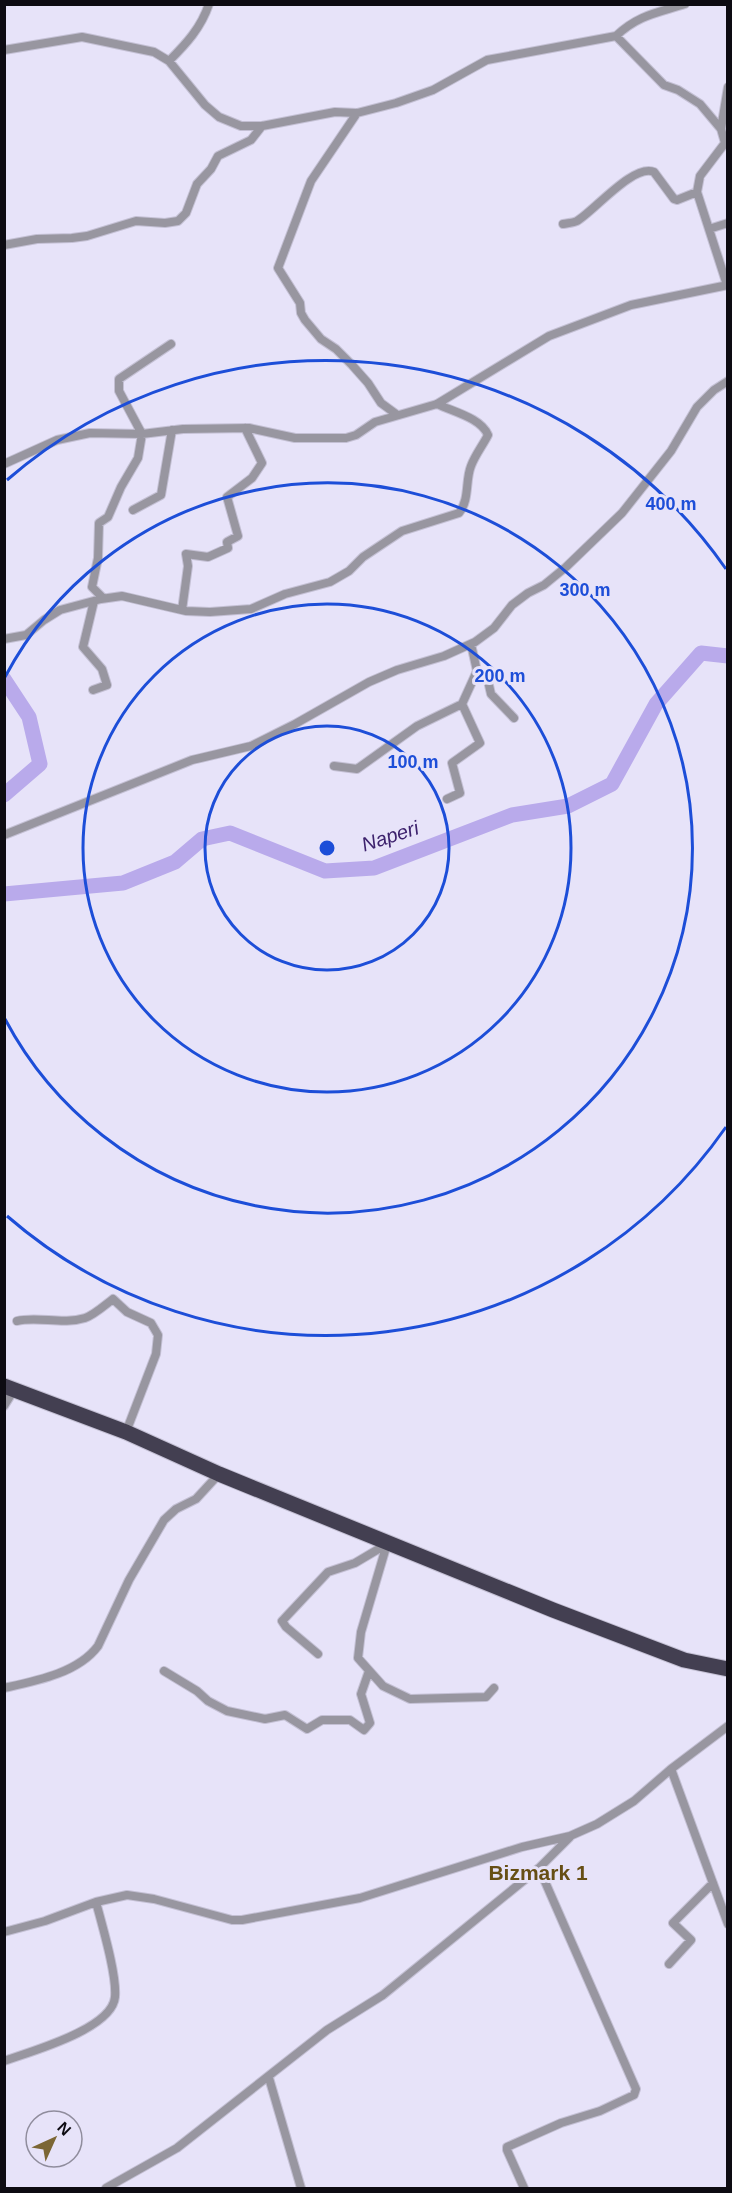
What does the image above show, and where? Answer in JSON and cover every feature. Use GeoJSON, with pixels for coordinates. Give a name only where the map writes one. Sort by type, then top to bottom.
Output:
{"type":"FeatureCollection","features":[{"type":"Feature","properties":{"kind":"highway"},"geometry":{"type":"LineString","coordinates":[[9,1388],[126,1432],[219,1474],[553,1610],[684,1660],[728,1669]]}},
{"type":"Feature","properties":{"kind":"street"},"geometry":{"type":"LineString","coordinates":[[168,61],[192,37],[204,19],[209,4]]}},
{"type":"Feature","properties":{"kind":"street"},"geometry":{"type":"LineString","coordinates":[[4,50],[82,37],[154,52],[168,61],[205,105],[219,117],[241,126],[262,126],[335,112],[357,113],[396,103],[433,90],[487,60],[616,36],[633,21],[685,4]]}},
{"type":"Feature","properties":{"kind":"street"},"geometry":{"type":"LineString","coordinates":[[4,464],[69,436],[90,433],[142,434],[172,430],[245,428],[295,438],[346,438],[356,435],[375,422],[396,414],[437,404],[549,336],[631,305],[727,285],[697,192],[700,176],[725,147],[721,129],[700,104],[678,90],[664,85],[616,36]]}},
{"type":"Feature","properties":{"kind":"street"},"geometry":{"type":"LineString","coordinates":[[721,129],[728,87]]}},
{"type":"Feature","properties":{"kind":"street"},"geometry":{"type":"LineString","coordinates":[[357,113],[311,180],[279,268],[300,303],[305,320],[321,339],[336,349],[368,383],[381,403],[396,414]]}},
{"type":"Feature","properties":{"kind":"street"},"geometry":{"type":"LineString","coordinates":[[4,245],[37,239],[87,236],[136,221],[165,224],[178,221],[186,213],[197,184],[211,169],[218,156],[251,140],[262,126]]}},
{"type":"Feature","properties":{"kind":"street"},"geometry":{"type":"LineString","coordinates":[[563,224],[574,223],[618,187],[644,171],[654,172],[674,199],[677,200],[697,192]]}},
{"type":"Feature","properties":{"kind":"street"},"geometry":{"type":"LineString","coordinates":[[710,229],[728,224]]}},
{"type":"Feature","properties":{"kind":"street"},"geometry":{"type":"LineString","coordinates":[[103,598],[92,587],[98,558],[99,523],[108,517],[121,487],[138,458],[142,434],[119,391],[119,379],[171,344]]}},
{"type":"Feature","properties":{"kind":"street"},"geometry":{"type":"LineString","coordinates":[[4,835],[192,760],[251,746],[369,682],[397,670],[444,656],[471,644],[494,628],[512,605],[559,573],[622,513],[671,452],[697,407],[714,390],[728,381]]}},
{"type":"Feature","properties":{"kind":"street"},"geometry":{"type":"LineString","coordinates":[[4,639],[26,635],[60,610],[103,598],[122,596],[182,610],[210,612],[251,609],[285,594],[330,582],[402,531],[459,513],[467,495],[471,466],[488,435],[479,423],[437,404]]}},
{"type":"Feature","properties":{"kind":"street"},"geometry":{"type":"LineString","coordinates":[[182,610],[188,566],[186,554],[208,557],[228,548],[227,542],[238,536],[227,497],[252,478],[262,463],[245,428]]}},
{"type":"Feature","properties":{"kind":"street"},"geometry":{"type":"LineString","coordinates":[[133,510],[161,495],[172,430]]}},
{"type":"Feature","properties":{"kind":"street"},"geometry":{"type":"LineString","coordinates":[[93,690],[107,686],[102,669],[82,647],[94,601]]}},
{"type":"Feature","properties":{"kind":"street"},"geometry":{"type":"LineString","coordinates":[[471,644],[477,670],[488,681],[491,694],[514,718]]}},
{"type":"Feature","properties":{"kind":"street"},"geometry":{"type":"LineString","coordinates":[[334,766],[357,769],[417,726],[462,704],[477,670]]}},
{"type":"Feature","properties":{"kind":"street"},"geometry":{"type":"LineString","coordinates":[[447,799],[459,793],[452,763],[480,743],[462,704]]}},
{"type":"Feature","properties":{"kind":"street"},"geometry":{"type":"LineString","coordinates":[[16,1321],[30,1318],[49,1320],[85,1318],[113,1299],[127,1312],[151,1323],[158,1335],[156,1354],[126,1432]]}},
{"type":"Feature","properties":{"kind":"street"},"geometry":{"type":"LineString","coordinates":[[4,1406],[9,1388]]}},
{"type":"Feature","properties":{"kind":"street"},"geometry":{"type":"LineString","coordinates":[[4,1688],[45,1678],[92,1654],[129,1580],[164,1520],[176,1509],[196,1499],[219,1474]]}},
{"type":"Feature","properties":{"kind":"street"},"geometry":{"type":"LineString","coordinates":[[318,1654],[282,1621],[328,1572],[355,1563],[387,1544]]}},
{"type":"Feature","properties":{"kind":"street"},"geometry":{"type":"LineString","coordinates":[[387,1544],[362,1632],[358,1658],[383,1686],[410,1699],[486,1697],[494,1688]]}},
{"type":"Feature","properties":{"kind":"street"},"geometry":{"type":"LineString","coordinates":[[164,1671],[227,1711],[265,1719],[285,1715],[307,1729],[322,1720],[350,1720],[364,1730],[370,1723],[361,1694],[369,1671]]}},
{"type":"Feature","properties":{"kind":"street"},"geometry":{"type":"LineString","coordinates":[[4,1932],[45,1921],[115,1897],[139,1896],[232,1920],[360,1898],[522,1847],[570,1836],[597,1824],[634,1801],[671,1769],[728,1726]]}},
{"type":"Feature","properties":{"kind":"street"},"geometry":{"type":"LineString","coordinates":[[671,1769],[728,1924]]}},
{"type":"Feature","properties":{"kind":"street"},"geometry":{"type":"LineString","coordinates":[[106,2188],[177,2148],[269,2078],[327,2030],[383,1995],[538,1868],[570,1836]]}},
{"type":"Feature","properties":{"kind":"street"},"geometry":{"type":"LineString","coordinates":[[524,2188],[507,2147],[561,2123],[600,2112],[634,2095],[636,2090],[538,1868]]}},
{"type":"Feature","properties":{"kind":"street"},"geometry":{"type":"LineString","coordinates":[[669,1964],[690,1940],[672,1923],[713,1882]]}},
{"type":"Feature","properties":{"kind":"street"},"geometry":{"type":"LineString","coordinates":[[4,2061],[77,2033],[110,2012],[114,2004],[115,1986],[96,1902]]}},
{"type":"Feature","properties":{"kind":"street"},"geometry":{"type":"LineString","coordinates":[[4,1941],[14,1930]]}},
{"type":"Feature","properties":{"kind":"street"},"geometry":{"type":"LineString","coordinates":[[269,2078],[301,2188]]}},
{"type":"Feature","properties":{"kind":"waterway","name":"Naperi"},"geometry":{"type":"LineString","coordinates":[[4,894],[123,883],[175,862],[202,839],[230,833],[325,871],[374,868],[512,815],[568,806],[612,784],[656,704],[701,653],[728,656]]}},
{"type":"Feature","properties":{"kind":"waterway","name":"Naperi"},"geometry":{"type":"LineString","coordinates":[[4,679],[29,717],[40,764],[4,795]]}},
{"type":"Feature","properties":{"kind":"district","name":"Bizmark 1"},"geometry":{"type":"Point","coordinates":[538,1873]}}]}
